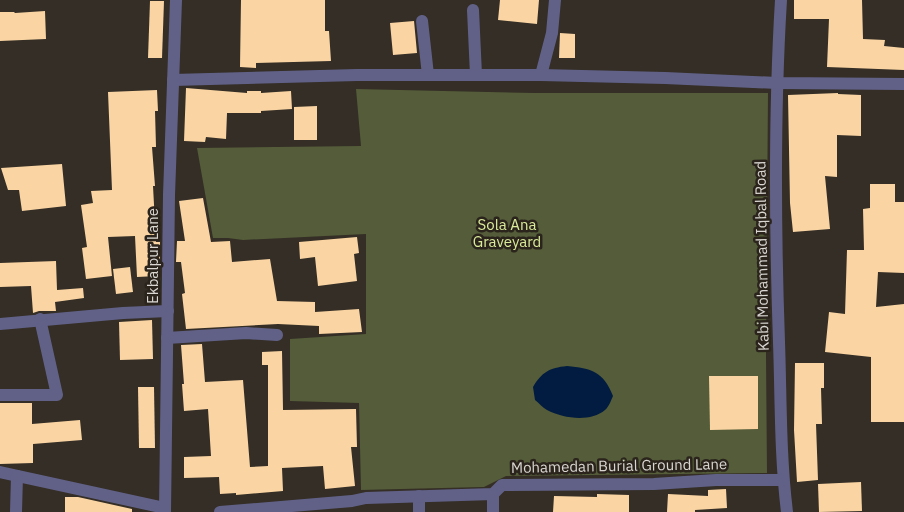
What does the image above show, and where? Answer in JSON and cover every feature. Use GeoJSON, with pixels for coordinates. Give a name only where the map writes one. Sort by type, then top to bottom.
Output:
{"type":"FeatureCollection","features":[{"type":"Feature","properties":{"kind":"street","name":"Ekbalpur Lane"},"geometry":{"type":"LineString","coordinates":[[165,510],[169,195],[176,0]]}},
{"type":"Feature","properties":{"kind":"street"},"geometry":{"type":"LineString","coordinates":[[541,75],[552,33],[555,0]]}},
{"type":"Feature","properties":{"kind":"street","name":"Kabi Mohammad Iqbal Road"},"geometry":{"type":"LineString","coordinates":[[781,0],[777,83],[777,262],[783,480],[787,512]]}},
{"type":"Feature","properties":{"kind":"street"},"geometry":{"type":"LineString","coordinates":[[474,10],[476,75]]}},
{"type":"Feature","properties":{"kind":"street"},"geometry":{"type":"LineString","coordinates":[[422,20],[428,75]]}},
{"type":"Feature","properties":{"kind":"street"},"geometry":{"type":"LineString","coordinates":[[173,80],[357,75],[541,75],[777,83],[904,84]]}},
{"type":"Feature","properties":{"kind":"street"},"geometry":{"type":"LineString","coordinates":[[0,324],[40,319],[168,311]]}},
{"type":"Feature","properties":{"kind":"street"},"geometry":{"type":"LineString","coordinates":[[0,396],[57,395],[40,319]]}},
{"type":"Feature","properties":{"kind":"street"},"geometry":{"type":"LineString","coordinates":[[167,338],[246,333],[277,335]]}},
{"type":"Feature","properties":{"kind":"street"},"geometry":{"type":"LineString","coordinates":[[0,472],[165,510]]}},
{"type":"Feature","properties":{"kind":"street"},"geometry":{"type":"LineString","coordinates":[[16,512],[17,476]]}},
{"type":"Feature","properties":{"kind":"street","name":"Mohamedan Burial Ground Lane"},"geometry":{"type":"LineString","coordinates":[[220,512],[282,509],[366,498],[493,494],[502,485],[654,484],[716,480],[783,480]]}},
{"type":"Feature","properties":{"kind":"street"},"geometry":{"type":"LineString","coordinates":[[493,494],[493,512]]}},
{"type":"Feature","properties":{"kind":"street"},"geometry":{"type":"LineString","coordinates":[[419,496],[419,512]]}},
{"type":"Feature","properties":{"kind":"green space","name":"Sola Ana Graveyard"},"geometry":{"type":"Polygon","coordinates":[[[356,89],[534,93],[768,93],[767,473],[506,476],[484,487],[361,490],[359,403],[290,401],[290,339],[366,334],[366,234],[243,240],[213,238],[197,148],[361,146],[356,89]]]}},
{"type":"Feature","properties":{"kind":"water"},"geometry":{"type":"Polygon","coordinates":[[[567,366],[590,370],[601,376],[613,396],[605,410],[585,418],[569,417],[547,410],[535,400],[533,387],[540,378],[555,368],[567,366]]]}},
{"type":"Feature","properties":{"kind":"building"},"geometry":{"type":"Polygon","coordinates":[[[241,0],[325,0],[325,31],[329,31],[331,61],[256,63],[256,68],[240,67],[241,0]]]}},
{"type":"Feature","properties":{"kind":"building"},"geometry":{"type":"Polygon","coordinates":[[[500,0],[539,0],[537,24],[498,20],[500,0]]]}},
{"type":"Feature","properties":{"kind":"building"},"geometry":{"type":"Polygon","coordinates":[[[794,0],[862,0],[863,39],[885,40],[884,46],[904,48],[904,70],[827,67],[829,19],[794,19],[794,0]]]}},
{"type":"Feature","properties":{"kind":"building"},"geometry":{"type":"Polygon","coordinates":[[[150,1],[164,1],[162,58],[148,58],[150,1]]]}},
{"type":"Feature","properties":{"kind":"building"},"geometry":{"type":"Polygon","coordinates":[[[45,11],[46,39],[0,41],[0,12],[45,11]]]}},
{"type":"Feature","properties":{"kind":"building"},"geometry":{"type":"Polygon","coordinates":[[[414,21],[417,53],[393,55],[390,23],[414,21]]]}},
{"type":"Feature","properties":{"kind":"building"},"geometry":{"type":"Polygon","coordinates":[[[560,33],[575,34],[575,58],[559,58],[560,33]]]}},
{"type":"Feature","properties":{"kind":"building"},"geometry":{"type":"Polygon","coordinates":[[[186,88],[247,93],[247,91],[261,91],[261,93],[291,91],[292,109],[261,111],[261,113],[227,113],[226,139],[206,137],[205,142],[184,141],[186,88]]]}},
{"type":"Feature","properties":{"kind":"building"},"geometry":{"type":"Polygon","coordinates":[[[157,90],[158,111],[155,111],[156,147],[152,147],[156,242],[160,242],[160,263],[157,263],[157,276],[137,277],[135,236],[108,237],[112,276],[86,279],[82,248],[87,247],[81,205],[93,203],[91,191],[112,190],[108,92],[157,90]]]}},
{"type":"Feature","properties":{"kind":"building"},"geometry":{"type":"Polygon","coordinates":[[[838,93],[861,95],[861,136],[837,135],[837,177],[825,176],[830,229],[793,232],[790,203],[788,95],[838,93]]]}},
{"type":"Feature","properties":{"kind":"building"},"geometry":{"type":"Polygon","coordinates":[[[317,106],[317,140],[294,140],[294,107],[317,106]]]}},
{"type":"Feature","properties":{"kind":"building"},"geometry":{"type":"Polygon","coordinates":[[[62,164],[66,206],[22,211],[19,190],[8,190],[1,168],[62,164]]]}},
{"type":"Feature","properties":{"kind":"building"},"geometry":{"type":"Polygon","coordinates":[[[870,184],[895,184],[895,202],[904,202],[904,273],[878,272],[876,307],[904,304],[904,422],[871,422],[871,357],[825,352],[829,312],[845,314],[847,250],[864,250],[863,209],[870,208],[870,184]]]}},
{"type":"Feature","properties":{"kind":"building"},"geometry":{"type":"Polygon","coordinates":[[[203,198],[211,242],[230,241],[232,262],[270,259],[277,301],[315,302],[315,312],[359,309],[362,332],[319,334],[319,326],[278,324],[186,329],[182,294],[185,293],[181,262],[176,262],[177,241],[185,241],[179,201],[203,198]]]}},
{"type":"Feature","properties":{"kind":"building"},"geometry":{"type":"Polygon","coordinates":[[[357,237],[359,253],[354,254],[357,281],[318,286],[315,257],[300,259],[299,242],[357,237]]]}},
{"type":"Feature","properties":{"kind":"building"},"geometry":{"type":"Polygon","coordinates":[[[56,261],[57,290],[83,288],[84,298],[55,302],[56,311],[33,313],[31,286],[0,287],[0,263],[56,261]]]}},
{"type":"Feature","properties":{"kind":"building"},"geometry":{"type":"Polygon","coordinates":[[[130,267],[133,292],[116,294],[113,269],[130,267]]]}},
{"type":"Feature","properties":{"kind":"building"},"geometry":{"type":"Polygon","coordinates":[[[152,320],[153,359],[120,360],[119,322],[152,320]]]}},
{"type":"Feature","properties":{"kind":"building"},"geometry":{"type":"Polygon","coordinates":[[[202,344],[205,382],[243,380],[250,467],[268,466],[268,365],[262,365],[262,352],[282,351],[283,410],[356,409],[357,447],[351,447],[355,486],[325,489],[323,466],[282,468],[283,491],[236,495],[236,493],[220,494],[219,477],[184,478],[184,457],[211,456],[208,409],[184,411],[181,345],[202,344]]]}},
{"type":"Feature","properties":{"kind":"building"},"geometry":{"type":"Polygon","coordinates":[[[795,363],[824,363],[824,388],[821,388],[822,424],[816,424],[818,480],[797,482],[794,430],[795,363]]]}},
{"type":"Feature","properties":{"kind":"building"},"geometry":{"type":"Polygon","coordinates":[[[709,376],[758,376],[758,429],[710,430],[709,376]]]}},
{"type":"Feature","properties":{"kind":"building"},"geometry":{"type":"Polygon","coordinates":[[[138,387],[154,387],[155,448],[139,448],[138,387]]]}},
{"type":"Feature","properties":{"kind":"building"},"geometry":{"type":"Polygon","coordinates":[[[0,403],[32,403],[32,424],[80,420],[82,440],[33,444],[33,463],[0,464],[0,403]]]}},
{"type":"Feature","properties":{"kind":"building"},"geometry":{"type":"Polygon","coordinates":[[[861,482],[862,511],[819,512],[818,484],[861,482]]]}},
{"type":"Feature","properties":{"kind":"building"},"geometry":{"type":"Polygon","coordinates":[[[726,489],[727,508],[695,510],[695,512],[667,512],[668,494],[708,496],[708,490],[726,489]]]}},
{"type":"Feature","properties":{"kind":"building"},"geometry":{"type":"Polygon","coordinates":[[[597,494],[629,495],[629,512],[553,512],[554,496],[597,497],[597,494]]]}},
{"type":"Feature","properties":{"kind":"building"},"geometry":{"type":"Polygon","coordinates":[[[65,497],[78,497],[132,509],[132,512],[65,512],[65,497]]]}}]}
